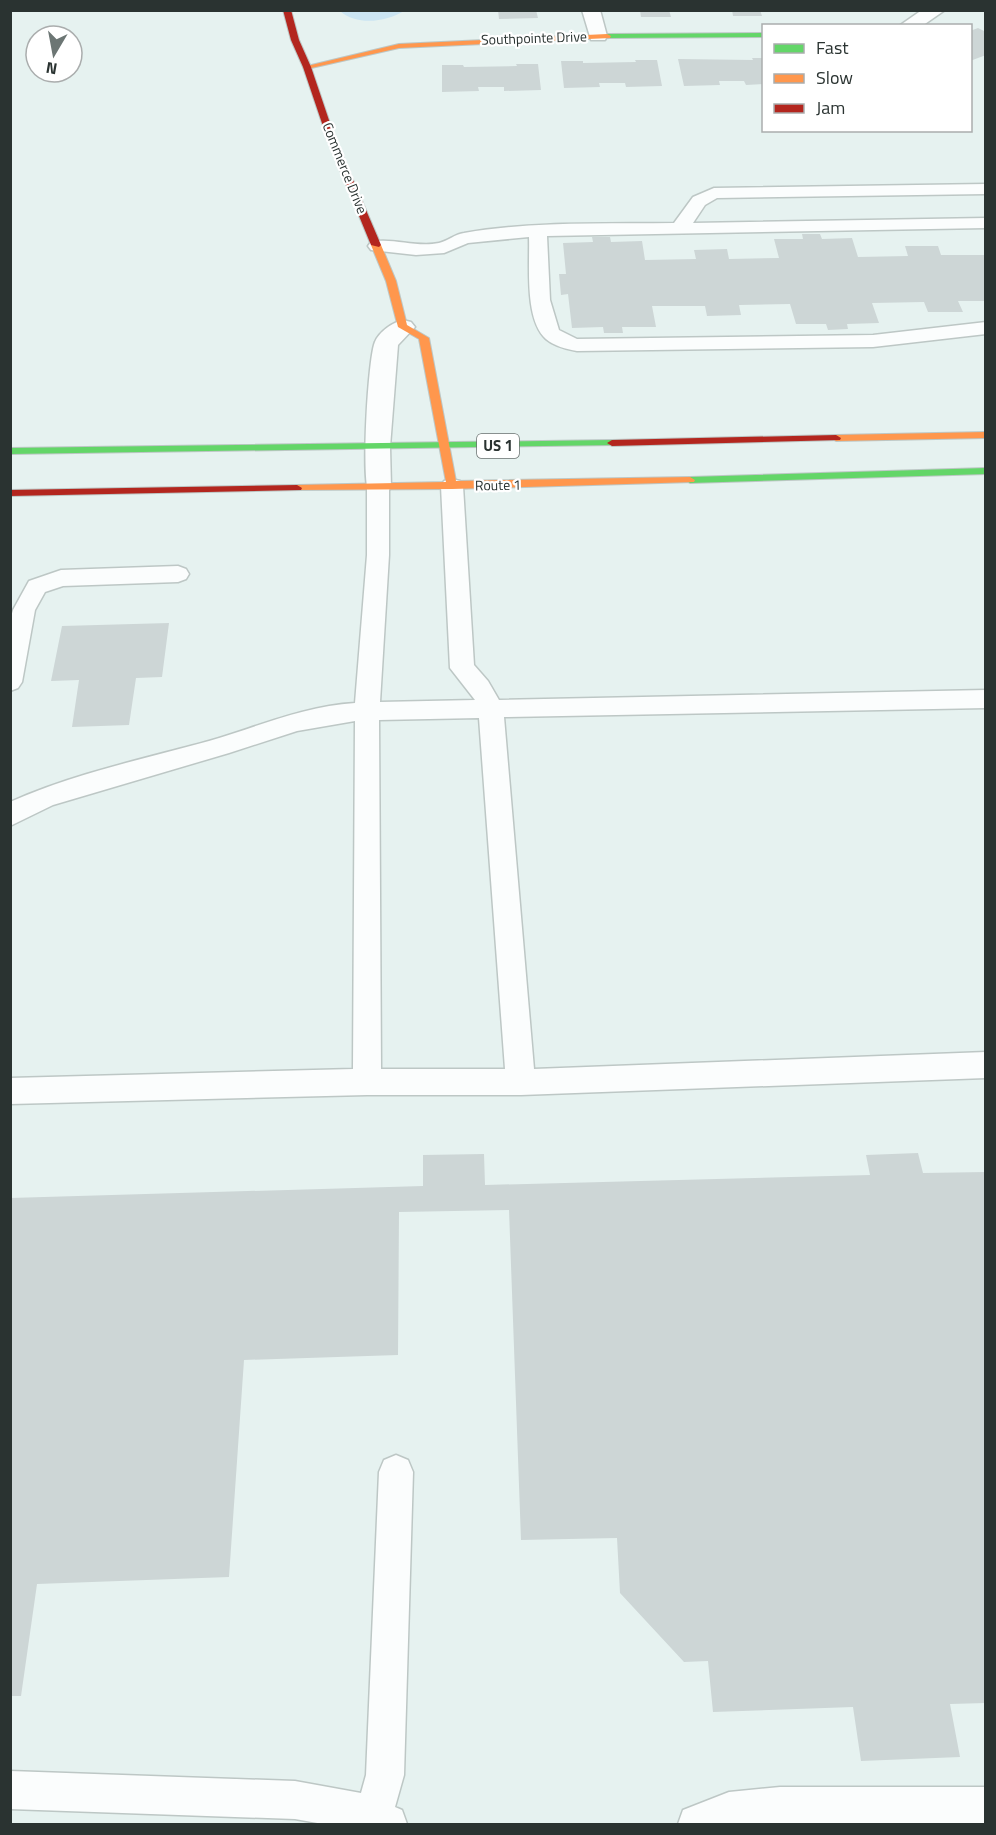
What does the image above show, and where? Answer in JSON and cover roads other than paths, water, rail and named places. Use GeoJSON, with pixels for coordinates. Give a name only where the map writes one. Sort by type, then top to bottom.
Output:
{"type":"FeatureCollection","features":[{"type":"Feature","properties":{"kind":"main road","name":"Commerce Drive"},"geometry":{"type":"LineString","coordinates":[[287,10],[295,40],[307,67],[331,138],[391,281],[403,327]]}},
{"type":"Feature","properties":{"kind":"main road","name":"Southpointe Drive"},"geometry":{"type":"LineString","coordinates":[[307,67],[399,46],[446,42],[598,36],[762,35]]}},
{"type":"Feature","properties":{"kind":"main road"},"geometry":{"type":"LineString","coordinates":[[403,327],[424,339],[452,486]]}},
{"type":"Feature","properties":{"kind":"main road","name":"US 1"},"geometry":{"type":"LineString","coordinates":[[10,451],[444,446],[986,435]]}},
{"type":"Feature","properties":{"kind":"main road","name":"Route 1"},"geometry":{"type":"LineString","coordinates":[[10,493],[452,486],[986,471]]}},
{"type":"Feature","properties":{"kind":"street"},"geometry":{"type":"LineString","coordinates":[[591,10],[598,36]]}},
{"type":"Feature","properties":{"kind":"street"},"geometry":{"type":"LineString","coordinates":[[912,24],[936,10]]}},
{"type":"Feature","properties":{"kind":"street"},"geometry":{"type":"LineString","coordinates":[[378,487],[377,447],[386,343],[403,327]]}},
{"type":"Feature","properties":{"kind":"lane"},"geometry":{"type":"LineString","coordinates":[[680,228],[699,201],[714,194],[986,189]]}},
{"type":"Feature","properties":{"kind":"lane"},"geometry":{"type":"LineString","coordinates":[[377,246],[416,250],[444,248],[464,238],[538,231],[986,223]]}},
{"type":"Feature","properties":{"kind":"lane"},"geometry":{"type":"LineString","coordinates":[[538,231],[544,320],[552,334],[562,341],[581,346],[873,341],[986,328]]}},
{"type":"Feature","properties":{"kind":"lane"},"geometry":{"type":"LineString","coordinates":[[452,486],[462,668],[479,684],[488,699],[491,710],[521,1083]]}},
{"type":"Feature","properties":{"kind":"lane"},"geometry":{"type":"LineString","coordinates":[[367,1082],[367,711],[378,555],[378,487]]}},
{"type":"Feature","properties":{"kind":"lane"},"geometry":{"type":"LineString","coordinates":[[10,682],[24,610],[37,587],[61,578],[178,574]]}},
{"type":"Feature","properties":{"kind":"lane"},"geometry":{"type":"LineString","coordinates":[[16,804],[229,744],[295,722],[339,713],[986,699]]}},
{"type":"Feature","properties":{"kind":"lane"},"geometry":{"type":"LineString","coordinates":[[10,1091],[367,1082],[521,1083],[986,1065]]}},
{"type":"Feature","properties":{"kind":"lane"},"geometry":{"type":"LineString","coordinates":[[10,1790],[295,1800],[366,1813],[380,1821],[385,1775],[396,1472]]}},
{"type":"Feature","properties":{"kind":"lane"},"geometry":{"type":"LineString","coordinates":[[697,1824],[729,1811],[780,1806],[986,1806]]}},
{"type":"Feature","properties":{"kind":"water"},"geometry":{"type":"Polygon","coordinates":[[[340,11],[404,11],[389,18],[372,21],[355,19],[340,11]]]}}]}
